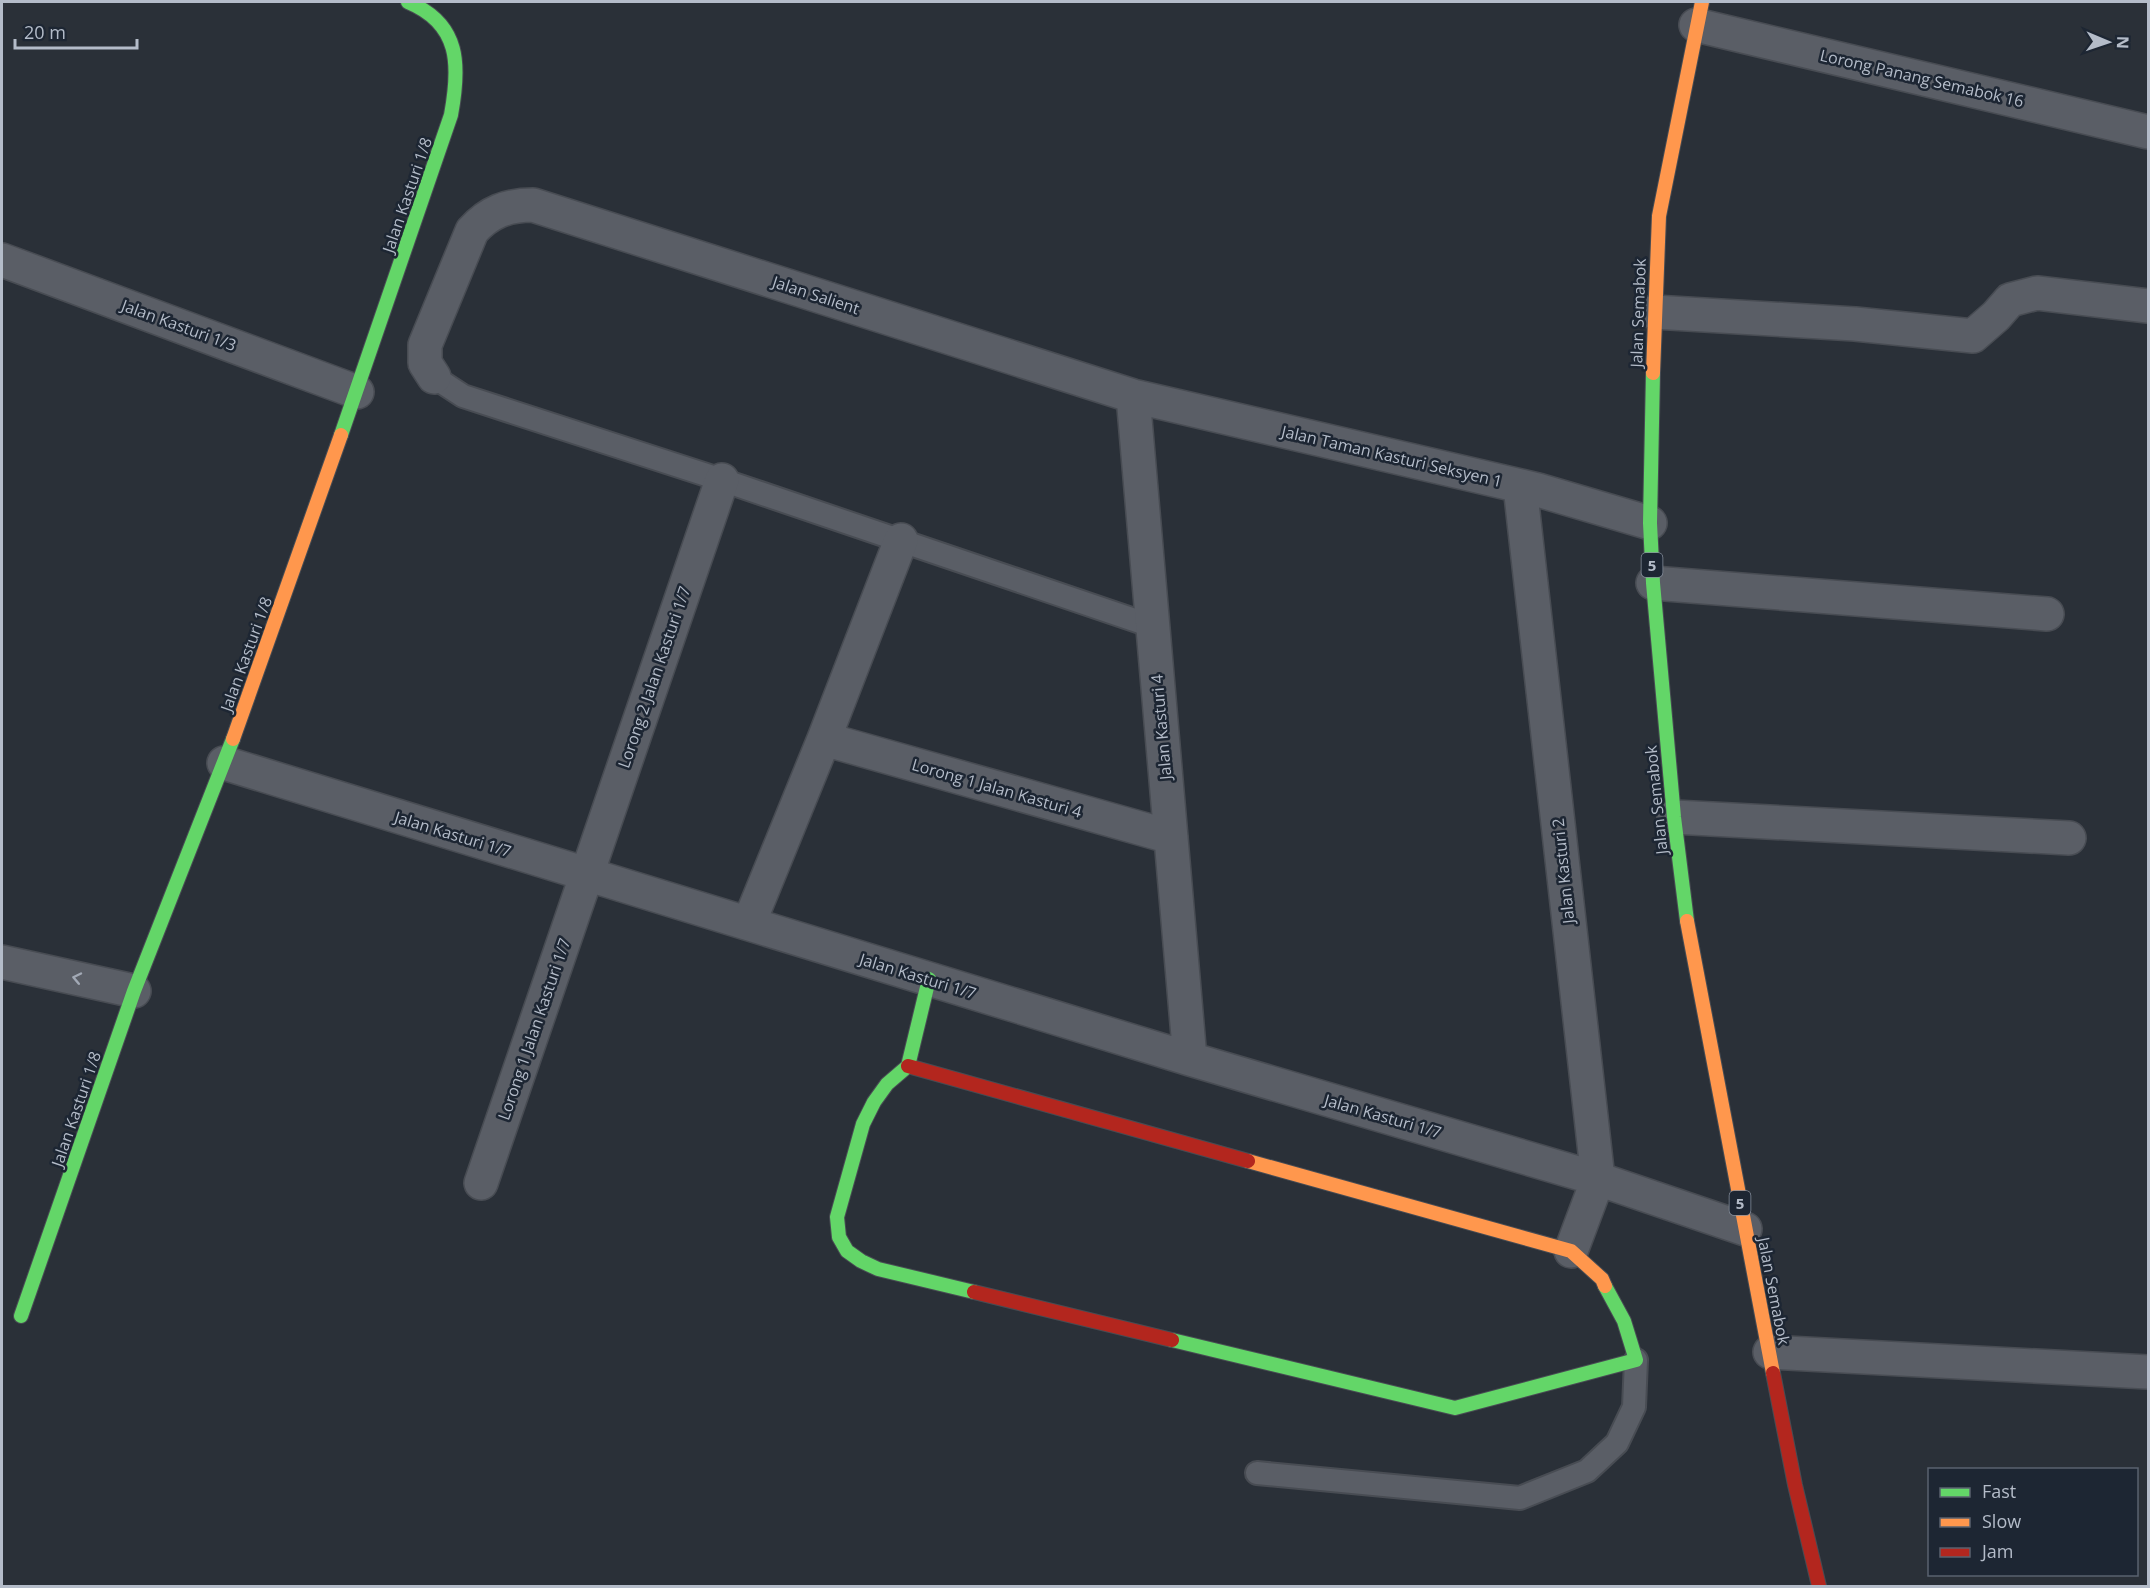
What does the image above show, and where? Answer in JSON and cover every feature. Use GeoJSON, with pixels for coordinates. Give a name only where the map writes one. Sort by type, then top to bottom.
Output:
{"type":"FeatureCollection","features":[{"type":"Feature","properties":{"kind":"street","name":"Jalan Kasturi 1/8"},"geometry":{"type":"LineString","coordinates":[[21,1316],[135,991],[224,763],[357,392],[452,115],[457,82],[456,54],[441,24],[414,4]]}},
{"type":"Feature","properties":{"kind":"street","name":"Lorong Panang Semabok 16"},"geometry":{"type":"LineString","coordinates":[[1700,13],[2148,132]]}},
{"type":"Feature","properties":{"kind":"street","name":"Jalan Semabok"},"geometry":{"type":"LineString","coordinates":[[1700,13],[1659,216],[1653,312],[1650,523],[1653,583],[1674,817],[1687,924],[1795,1485],[1819,1587]]}},
{"type":"Feature","properties":{"kind":"street","name":"Jalan Salient"},"geometry":{"type":"LineString","coordinates":[[434,377],[425,363],[425,345],[472,231],[483,219],[497,210],[516,205],[533,205],[1133,396]]}},
{"type":"Feature","properties":{"kind":"street","name":"Jalan Kasturi 1/3"},"geometry":{"type":"LineString","coordinates":[[4,268],[357,392]]}},
{"type":"Feature","properties":{"kind":"street"},"geometry":{"type":"LineString","coordinates":[[1653,312],[1856,324],[1973,336],[2010,300],[2037,293],[2148,306]]}},
{"type":"Feature","properties":{"kind":"street","name":"Jalan Taman Kasturi Seksyen 1"},"geometry":{"type":"LineString","coordinates":[[1133,396],[1570,498],[1650,523]]}},
{"type":"Feature","properties":{"kind":"street","name":"Jalan Kasturi 4"},"geometry":{"type":"LineString","coordinates":[[1133,396],[1190,1059]]}},
{"type":"Feature","properties":{"kind":"street","name":"Lorong 2 Jalan Kasturi 1/7"},"geometry":{"type":"LineString","coordinates":[[586,874],[722,480]]}},
{"type":"Feature","properties":{"kind":"street","name":"Jalan Kasturi 2"},"geometry":{"type":"LineString","coordinates":[[1529,488],[1617,1186],[1571,1251]]}},
{"type":"Feature","properties":{"kind":"street"},"geometry":{"type":"LineString","coordinates":[[749,923],[824,739],[901,540]]}},
{"type":"Feature","properties":{"kind":"street"},"geometry":{"type":"LineString","coordinates":[[1653,583],[2047,614]]}},
{"type":"Feature","properties":{"kind":"street","name":"Lorong 1 Jalan Kasturi 4"},"geometry":{"type":"LineString","coordinates":[[824,739],[1171,837]]}},
{"type":"Feature","properties":{"kind":"street","name":"Jalan Kasturi 1/7"},"geometry":{"type":"LineString","coordinates":[[224,763],[1190,1059],[1617,1186],[1745,1229]]}},
{"type":"Feature","properties":{"kind":"street"},"geometry":{"type":"LineString","coordinates":[[1674,817],[2069,838]]}},
{"type":"Feature","properties":{"kind":"street","name":"Lorong 1 Jalan Kasturi 1/7"},"geometry":{"type":"LineString","coordinates":[[482,1183],[586,874]]}},
{"type":"Feature","properties":{"kind":"street"},"geometry":{"type":"LineString","coordinates":[[2,962],[135,991]]}},
{"type":"Feature","properties":{"kind":"street"},"geometry":{"type":"LineString","coordinates":[[908,1066],[1571,1251],[1602,1279],[1624,1321],[1636,1360],[1455,1408],[878,1269],[861,1262],[847,1251],[838,1237],[837,1217],[863,1124],[874,1102],[887,1084],[908,1066],[929,979]]}},
{"type":"Feature","properties":{"kind":"street"},"geometry":{"type":"LineString","coordinates":[[1770,1352],[2148,1372]]}},
{"type":"Feature","properties":{"kind":"lane"},"geometry":{"type":"LineString","coordinates":[[434,377],[463,396],[722,480],[1152,626]]}},
{"type":"Feature","properties":{"kind":"lane"},"geometry":{"type":"LineString","coordinates":[[1257,1473],[1520,1498],[1587,1471],[1617,1443],[1634,1407],[1636,1360]]}},
{"type":"Feature","properties":{"kind":"traffic: fast"},"geometry":{"type":"LineString","coordinates":[[341,435],[451,115],[454,97],[455,64],[453,48],[447,35],[438,22],[425,11],[408,2]]}},
{"type":"Feature","properties":{"kind":"traffic: fast"},"geometry":{"type":"LineString","coordinates":[[1653,373],[1650,523],[1653,583],[1674,817],[1687,921]]}},
{"type":"Feature","properties":{"kind":"traffic: fast"},"geometry":{"type":"LineString","coordinates":[[21,1316],[134,991],[233,739]]}},
{"type":"Feature","properties":{"kind":"traffic: fast"},"geometry":{"type":"LineString","coordinates":[[929,979],[908,1066],[887,1084],[874,1102],[863,1124],[837,1217],[839,1237],[847,1251],[878,1269],[974,1292]]}},
{"type":"Feature","properties":{"kind":"traffic: fast"},"geometry":{"type":"LineString","coordinates":[[1172,1340],[1455,1408],[1636,1360],[1624,1321],[1605,1286]]}},
{"type":"Feature","properties":{"kind":"traffic: slow"},"geometry":{"type":"LineString","coordinates":[[1653,373],[1659,216],[1702,2]]}},
{"type":"Feature","properties":{"kind":"traffic: slow"},"geometry":{"type":"LineString","coordinates":[[233,739],[341,435]]}},
{"type":"Feature","properties":{"kind":"traffic: slow"},"geometry":{"type":"LineString","coordinates":[[1687,921],[1773,1373]]}},
{"type":"Feature","properties":{"kind":"traffic: slow"},"geometry":{"type":"LineString","coordinates":[[1248,1161],[1571,1251],[1602,1279],[1605,1286]]}},
{"type":"Feature","properties":{"kind":"traffic: jam"},"geometry":{"type":"LineString","coordinates":[[908,1066],[1248,1161]]}},
{"type":"Feature","properties":{"kind":"traffic: jam"},"geometry":{"type":"LineString","coordinates":[[974,1292],[1172,1340]]}},
{"type":"Feature","properties":{"kind":"traffic: jam"},"geometry":{"type":"LineString","coordinates":[[1773,1373],[1795,1485],[1819,1586]]}}]}
